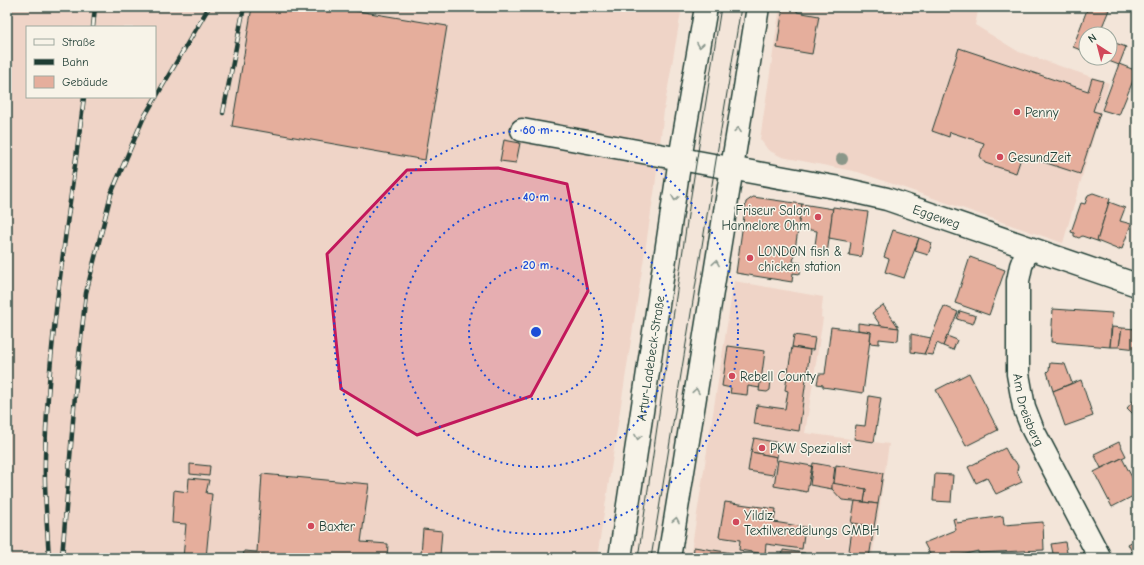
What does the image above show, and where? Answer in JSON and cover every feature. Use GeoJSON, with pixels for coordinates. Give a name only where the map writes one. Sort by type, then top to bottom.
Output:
{"type":"FeatureCollection","features":[{"type":"Feature","properties":{"kind":"street","name":"Artur-Ladebeck-Straße"},"geometry":{"type":"LineString","coordinates":[[620,558],[680,159],[706,7]]}},
{"type":"Feature","properties":{"kind":"street"},"geometry":{"type":"LineString","coordinates":[[669,558],[758,7]]}},
{"type":"Feature","properties":{"kind":"street"},"geometry":{"type":"LineString","coordinates":[[522,130],[732,168]]}},
{"type":"Feature","properties":{"kind":"street","name":"Eggeweg"},"geometry":{"type":"LineString","coordinates":[[732,168],[834,187],[887,199],[1137,285]]}},
{"type":"Feature","properties":{"kind":"street","name":"Am Dreisberg"},"geometry":{"type":"LineString","coordinates":[[1028,248],[1021,266],[1018,281],[1018,374],[1024,407],[1033,430],[1100,558]]}},
{"type":"Feature","properties":{"kind":"highlighted area"},"geometry":{"type":"Polygon","coordinates":[[[498,168],[567,184],[588,291],[531,396],[417,435],[341,389],[327,254],[407,170],[498,168]]]}},
{"type":"Feature","properties":{"kind":"shaded area"},"geometry":{"type":"Polygon","coordinates":[[[7,7],[682,7],[664,110],[655,187],[597,558],[7,558],[7,7]]]}},
{"type":"Feature","properties":{"kind":"shaded area"},"geometry":{"type":"Polygon","coordinates":[[[780,7],[979,7],[975,25],[1019,52],[1109,83],[1063,243],[858,172],[782,157],[768,150],[760,139],[780,7]]]}},
{"type":"Feature","properties":{"kind":"shaded area"},"geometry":{"type":"Polygon","coordinates":[[[734,281],[823,297],[821,317],[823,318],[805,433],[889,444],[872,558],[690,558],[734,281]]]}},
{"type":"Feature","properties":{"kind":"building"},"geometry":{"type":"Polygon","coordinates":[[[252,7],[334,7],[447,26],[425,160],[232,126],[252,7]]]}},
{"type":"Feature","properties":{"kind":"building"},"geometry":{"type":"Polygon","coordinates":[[[783,7],[797,7],[797,12],[819,16],[812,54],[777,48],[783,7]]]}},
{"type":"Feature","properties":{"kind":"building"},"geometry":{"type":"Polygon","coordinates":[[[1088,7],[1101,7],[1109,10],[1102,26],[1081,26],[1088,7]]]}},
{"type":"Feature","properties":{"kind":"building"},"geometry":{"type":"Polygon","coordinates":[[[1078,34],[1078,49],[1073,47],[1078,34]]]}},
{"type":"Feature","properties":{"kind":"building"},"geometry":{"type":"Polygon","coordinates":[[[1118,44],[1126,47],[1118,65],[1118,44]]]}},
{"type":"Feature","properties":{"kind":"building","name":"Penny"},"geometry":{"type":"Polygon","coordinates":[[[959,48],[1088,91],[1092,78],[1103,81],[1093,111],[1100,113],[1080,174],[1022,155],[1016,173],[985,163],[980,156],[984,143],[950,132],[949,137],[932,131],[959,48]]]}},
{"type":"Feature","properties":{"kind":"building"},"geometry":{"type":"Polygon","coordinates":[[[1119,64],[1137,71],[1119,115],[1102,110],[1119,64]]]}},
{"type":"Feature","properties":{"kind":"building"},"geometry":{"type":"Polygon","coordinates":[[[504,140],[520,143],[516,163],[500,161],[504,140]]]}},
{"type":"Feature","properties":{"kind":"building"},"geometry":{"type":"Polygon","coordinates":[[[1093,193],[1110,199],[1097,241],[1082,236],[1079,238],[1074,236],[1074,233],[1071,232],[1081,203],[1085,204],[1088,195],[1093,193]]]}},
{"type":"Feature","properties":{"kind":"building"},"geometry":{"type":"Polygon","coordinates":[[[753,197],[802,204],[793,262],[801,263],[800,274],[793,273],[792,282],[736,273],[746,202],[753,197]]]}},
{"type":"Feature","properties":{"kind":"building"},"geometry":{"type":"Polygon","coordinates":[[[1109,202],[1125,208],[1120,221],[1131,224],[1122,249],[1119,248],[1119,250],[1097,241],[1109,202]]]}},
{"type":"Feature","properties":{"kind":"building"},"geometry":{"type":"Polygon","coordinates":[[[802,204],[833,209],[827,254],[814,252],[817,231],[798,228],[802,204]]]}},
{"type":"Feature","properties":{"kind":"building"},"geometry":{"type":"Polygon","coordinates":[[[833,207],[868,212],[861,257],[849,255],[851,242],[829,238],[833,207]]]}},
{"type":"Feature","properties":{"kind":"building"},"geometry":{"type":"Polygon","coordinates":[[[893,230],[919,238],[904,278],[885,272],[889,259],[884,257],[893,230]]]}},
{"type":"Feature","properties":{"kind":"building"},"geometry":{"type":"Polygon","coordinates":[[[919,238],[932,243],[928,255],[915,251],[919,238]]]}},
{"type":"Feature","properties":{"kind":"building"},"geometry":{"type":"Polygon","coordinates":[[[970,257],[1005,270],[989,315],[955,303],[970,257]]]}},
{"type":"Feature","properties":{"kind":"building"},"geometry":{"type":"Polygon","coordinates":[[[883,305],[899,328],[881,326],[872,313],[883,305]]]}},
{"type":"Feature","properties":{"kind":"building"},"geometry":{"type":"Polygon","coordinates":[[[944,306],[958,312],[943,346],[937,343],[933,355],[924,354],[944,306]]]}},
{"type":"Feature","properties":{"kind":"building"},"geometry":{"type":"Polygon","coordinates":[[[1053,309],[1112,313],[1110,347],[1051,342],[1053,309]]]}},
{"type":"Feature","properties":{"kind":"building"},"geometry":{"type":"Polygon","coordinates":[[[960,311],[976,316],[973,324],[957,319],[960,311]]]}},
{"type":"Feature","properties":{"kind":"building"},"geometry":{"type":"Polygon","coordinates":[[[858,323],[899,328],[898,341],[879,339],[879,344],[870,343],[871,332],[858,330],[858,323]]]}},
{"type":"Feature","properties":{"kind":"building"},"geometry":{"type":"Polygon","coordinates":[[[831,327],[871,332],[863,393],[823,387],[823,385],[817,384],[819,374],[825,374],[831,327]]]}},
{"type":"Feature","properties":{"kind":"building"},"geometry":{"type":"Polygon","coordinates":[[[1112,327],[1122,328],[1119,347],[1110,347],[1112,327]]]}},
{"type":"Feature","properties":{"kind":"building"},"geometry":{"type":"Polygon","coordinates":[[[1122,328],[1137,329],[1137,349],[1119,347],[1122,328]]]}},
{"type":"Feature","properties":{"kind":"building"},"geometry":{"type":"Polygon","coordinates":[[[911,334],[931,338],[924,354],[911,352],[911,334]]]}},
{"type":"Feature","properties":{"kind":"building"},"geometry":{"type":"Polygon","coordinates":[[[794,335],[815,338],[813,350],[792,347],[794,335]]]}},
{"type":"Feature","properties":{"kind":"building"},"geometry":{"type":"Polygon","coordinates":[[[947,336],[957,340],[953,350],[943,346],[947,336]]]}},
{"type":"Feature","properties":{"kind":"building"},"geometry":{"type":"Polygon","coordinates":[[[728,346],[765,351],[760,388],[748,386],[747,395],[730,393],[731,388],[722,386],[728,346]]]}},
{"type":"Feature","properties":{"kind":"building"},"geometry":{"type":"Polygon","coordinates":[[[792,347],[810,350],[799,431],[754,424],[757,405],[785,409],[788,391],[785,390],[792,347]]]}},
{"type":"Feature","properties":{"kind":"building"},"geometry":{"type":"Polygon","coordinates":[[[1050,363],[1065,364],[1072,383],[1053,391],[1047,372],[1049,370],[1050,363]]]}},
{"type":"Feature","properties":{"kind":"building"},"geometry":{"type":"Polygon","coordinates":[[[969,373],[998,430],[966,446],[936,390],[969,373]]]}},
{"type":"Feature","properties":{"kind":"building"},"geometry":{"type":"Polygon","coordinates":[[[761,376],[771,378],[770,390],[767,392],[759,391],[761,376]]]}},
{"type":"Feature","properties":{"kind":"building"},"geometry":{"type":"Polygon","coordinates":[[[1081,380],[1093,416],[1065,426],[1053,391],[1081,380]]]}},
{"type":"Feature","properties":{"kind":"building"},"geometry":{"type":"Polygon","coordinates":[[[869,396],[881,398],[874,442],[854,439],[856,425],[865,426],[869,396]]]}},
{"type":"Feature","properties":{"kind":"building"},"geometry":{"type":"Polygon","coordinates":[[[1137,397],[1137,418],[1127,408],[1137,397]]]}},
{"type":"Feature","properties":{"kind":"building"},"geometry":{"type":"Polygon","coordinates":[[[754,438],[779,443],[777,457],[751,452],[754,438]]]}},
{"type":"Feature","properties":{"kind":"building"},"geometry":{"type":"Polygon","coordinates":[[[1119,442],[1126,456],[1101,468],[1094,454],[1119,442]]]}},
{"type":"Feature","properties":{"kind":"building"},"geometry":{"type":"Polygon","coordinates":[[[1005,448],[1011,459],[1015,461],[1018,466],[1017,471],[1022,482],[996,494],[987,478],[976,483],[968,467],[1005,448]]]}},
{"type":"Feature","properties":{"kind":"building"},"geometry":{"type":"Polygon","coordinates":[[[751,452],[777,457],[773,475],[748,471],[751,452]]]}},
{"type":"Feature","properties":{"kind":"building"},"geometry":{"type":"Polygon","coordinates":[[[1122,458],[1137,487],[1137,494],[1112,507],[1094,472],[1122,458]]]}},
{"type":"Feature","properties":{"kind":"building"},"geometry":{"type":"Polygon","coordinates":[[[778,460],[812,466],[807,492],[774,486],[778,460]]]}},
{"type":"Feature","properties":{"kind":"building"},"geometry":{"type":"Polygon","coordinates":[[[813,463],[835,467],[832,489],[810,485],[813,463]]]}},
{"type":"Feature","properties":{"kind":"building"},"geometry":{"type":"Polygon","coordinates":[[[190,464],[210,466],[209,476],[190,474],[190,464]]]}},
{"type":"Feature","properties":{"kind":"building"},"geometry":{"type":"Polygon","coordinates":[[[836,465],[883,473],[878,504],[864,502],[866,489],[834,484],[836,465]]]}},
{"type":"Feature","properties":{"kind":"building","name":"Baxter"},"geometry":{"type":"Polygon","coordinates":[[[262,474],[369,484],[361,542],[388,544],[387,558],[243,558],[244,551],[257,552],[262,474]]]}},
{"type":"Feature","properties":{"kind":"building"},"geometry":{"type":"Polygon","coordinates":[[[935,474],[953,475],[951,502],[933,501],[935,474]]]}},
{"type":"Feature","properties":{"kind":"building"},"geometry":{"type":"Polygon","coordinates":[[[189,478],[209,480],[206,493],[212,494],[206,558],[183,558],[186,524],[172,523],[174,490],[188,492],[189,478]]]}},
{"type":"Feature","properties":{"kind":"building"},"geometry":{"type":"Polygon","coordinates":[[[832,483],[866,489],[864,502],[842,500],[832,489],[832,483]]]}},
{"type":"Feature","properties":{"kind":"building"},"geometry":{"type":"Polygon","coordinates":[[[855,501],[878,504],[874,527],[851,523],[855,501]]]}},
{"type":"Feature","properties":{"kind":"building"},"geometry":{"type":"Polygon","coordinates":[[[725,502],[776,509],[774,522],[805,527],[802,549],[766,544],[765,554],[739,550],[740,540],[719,537],[725,502]]]}},
{"type":"Feature","properties":{"kind":"building"},"geometry":{"type":"Polygon","coordinates":[[[1003,516],[1004,525],[1043,522],[1044,550],[978,553],[978,551],[950,558],[932,558],[924,543],[956,530],[953,519],[956,518],[957,523],[1003,516]]]}},
{"type":"Feature","properties":{"kind":"building"},"geometry":{"type":"Polygon","coordinates":[[[853,523],[874,527],[869,558],[848,558],[853,523]]]}},
{"type":"Feature","properties":{"kind":"building"},"geometry":{"type":"Polygon","coordinates":[[[423,529],[442,531],[440,555],[421,554],[423,529]]]}},
{"type":"Feature","properties":{"kind":"building"},"geometry":{"type":"Polygon","coordinates":[[[1137,539],[1137,558],[1135,558],[1128,544],[1137,539]]]}},
{"type":"Feature","properties":{"kind":"building"},"geometry":{"type":"Polygon","coordinates":[[[1065,542],[1068,558],[1054,558],[1051,544],[1065,542]]]}},
{"type":"Feature","properties":{"kind":"building"},"geometry":{"type":"Polygon","coordinates":[[[694,547],[745,555],[744,558],[693,558],[694,547]]]}},
{"type":"Feature","properties":{"kind":"building"},"geometry":{"type":"Polygon","coordinates":[[[783,550],[805,553],[804,558],[782,558],[783,550]]]}},
{"type":"Feature","properties":{"kind":"building"},"geometry":{"type":"Polygon","coordinates":[[[763,554],[782,557],[782,558],[763,558],[763,554]]]}},
{"type":"Feature","properties":{"kind":"tram line"},"geometry":{"type":"LineString","coordinates":[[638,558],[689,208],[721,7]]}},
{"type":"Feature","properties":{"kind":"tram line"},"geometry":{"type":"LineString","coordinates":[[651,558],[741,7]]}},
{"type":"Feature","properties":{"kind":"railway"},"geometry":{"type":"LineString","coordinates":[[93,26],[95,7]]}},
{"type":"Feature","properties":{"kind":"railway"},"geometry":{"type":"LineString","coordinates":[[156,97],[209,7]]}},
{"type":"Feature","properties":{"kind":"railway"},"geometry":{"type":"LineString","coordinates":[[223,113],[244,7]]}},
{"type":"Feature","properties":{"kind":"railway"},"geometry":{"type":"LineString","coordinates":[[49,558],[45,470],[50,367],[60,277],[84,98]]}},
{"type":"Feature","properties":{"kind":"railway"},"geometry":{"type":"LineString","coordinates":[[62,558],[76,383],[86,293],[111,194],[143,119],[155,98]]}},
{"type":"Feature","properties":{"kind":"place","name":"Penny"},"geometry":{"type":"Point","coordinates":[1017,112]}},
{"type":"Feature","properties":{"kind":"place","name":"GesundZeit"},"geometry":{"type":"Point","coordinates":[1000,157]}},
{"type":"Feature","properties":{"kind":"place","name":"Friseur Salon Hannelore Ohm"},"geometry":{"type":"Point","coordinates":[818,217]}},
{"type":"Feature","properties":{"kind":"place","name":"LONDON fish & chicken station"},"geometry":{"type":"Point","coordinates":[750,258]}},
{"type":"Feature","properties":{"kind":"place","name":"Rebell County"},"geometry":{"type":"Point","coordinates":[732,376]}},
{"type":"Feature","properties":{"kind":"place","name":"PKW Spezialist"},"geometry":{"type":"Point","coordinates":[762,448]}},
{"type":"Feature","properties":{"kind":"place","name":"Yildiz Textilveredelungs GMBH"},"geometry":{"type":"Point","coordinates":[736,522]}},
{"type":"Feature","properties":{"kind":"place","name":"Baxter"},"geometry":{"type":"Point","coordinates":[311,526]}}]}
